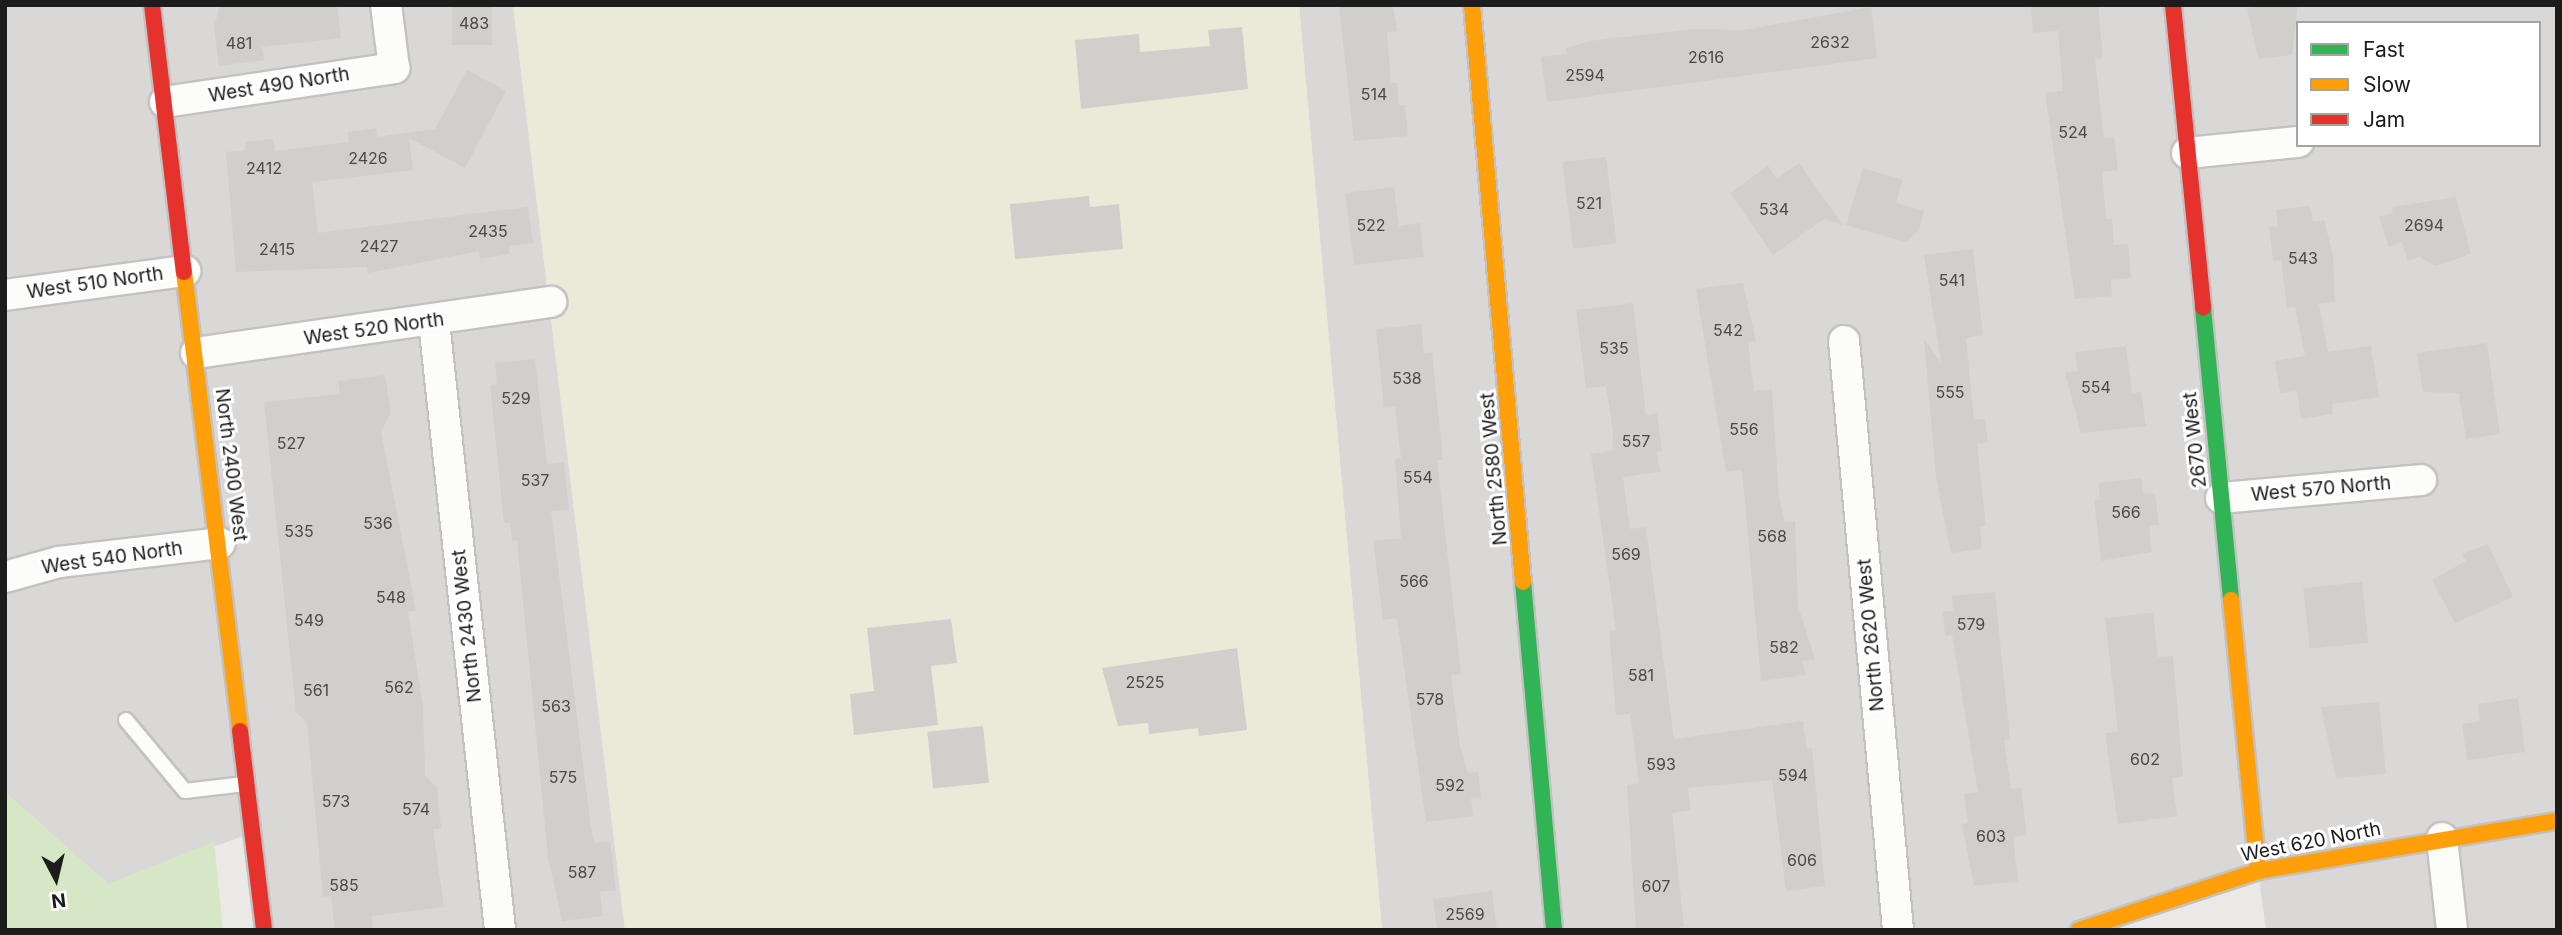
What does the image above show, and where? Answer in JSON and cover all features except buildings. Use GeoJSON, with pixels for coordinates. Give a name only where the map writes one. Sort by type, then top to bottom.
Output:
{"type":"FeatureCollection","features":[{"type":"Feature","properties":{"kind":"street","name":"North 2400 West"},"geometry":{"type":"LineString","coordinates":[[152,5],[250,783],[264,930]]}},
{"type":"Feature","properties":{"kind":"street","name":"West 490 North"},"geometry":{"type":"LineString","coordinates":[[165,102],[394,68],[386,5]]}},
{"type":"Feature","properties":{"kind":"street","name":"North 2580 West"},"geometry":{"type":"LineString","coordinates":[[1472,5],[1553,930]]}},
{"type":"Feature","properties":{"kind":"street","name":"2670 West"},"geometry":{"type":"LineString","coordinates":[[2173,5],[2258,871]]}},
{"type":"Feature","properties":{"kind":"street"},"geometry":{"type":"LineString","coordinates":[[2187,153],[2296,142]]}},
{"type":"Feature","properties":{"kind":"street","name":"West 510 North"},"geometry":{"type":"LineString","coordinates":[[5,295],[185,271]]}},
{"type":"Feature","properties":{"kind":"street","name":"West 520 North"},"geometry":{"type":"LineString","coordinates":[[196,353],[434,322],[551,302]]}},
{"type":"Feature","properties":{"kind":"street","name":"North 2430 West"},"geometry":{"type":"LineString","coordinates":[[434,322],[500,930]]}},
{"type":"Feature","properties":{"kind":"street","name":"North 2620 West"},"geometry":{"type":"LineString","coordinates":[[1844,341],[1898,930]]}},
{"type":"Feature","properties":{"kind":"street","name":"West 570 North"},"geometry":{"type":"LineString","coordinates":[[2221,498],[2421,480]]}},
{"type":"Feature","properties":{"kind":"street","name":"West 540 North"},"geometry":{"type":"LineString","coordinates":[[5,577],[60,562],[220,543]]}},
{"type":"Feature","properties":{"kind":"street","name":"West 620 North"},"geometry":{"type":"LineString","coordinates":[[2079,930],[2258,871],[2442,838],[2557,821]]}},
{"type":"Feature","properties":{"kind":"street"},"geometry":{"type":"LineString","coordinates":[[2442,838],[2452,930]]}},
{"type":"Feature","properties":{"kind":"lane"},"geometry":{"type":"LineString","coordinates":[[126,720],[185,791],[250,783]]}},
{"type":"Feature","properties":{"kind":"shaded area"},"geometry":{"type":"Polygon","coordinates":[[[5,5],[513,5],[625,930],[264,930],[255,832],[108,884],[5,792],[5,5]]]}},
{"type":"Feature","properties":{"kind":"shaded area"},"geometry":{"type":"Polygon","coordinates":[[[1299,5],[2557,5],[2557,930],[2266,930],[2258,871],[2079,930],[1382,930],[1299,5]]]}},
{"type":"Feature","properties":{"kind":"green space"},"geometry":{"type":"Polygon","coordinates":[[[513,5],[1299,5],[1382,930],[625,930],[513,5]]]}},
{"type":"Feature","properties":{"kind":"green space"},"geometry":{"type":"Polygon","coordinates":[[[5,792],[108,884],[214,842],[223,930],[5,930],[5,792]]]}},
{"type":"Feature","properties":{"kind":"traffic: fast"},"geometry":{"type":"LineString","coordinates":[[2203,308],[2231,600]]}},
{"type":"Feature","properties":{"kind":"traffic: fast"},"geometry":{"type":"LineString","coordinates":[[1523,582],[1554,930]]}},
{"type":"Feature","properties":{"kind":"traffic: slow"},"geometry":{"type":"LineString","coordinates":[[1472,5],[1523,582]]}},
{"type":"Feature","properties":{"kind":"traffic: slow"},"geometry":{"type":"LineString","coordinates":[[184,272],[240,731]]}},
{"type":"Feature","properties":{"kind":"traffic: slow"},"geometry":{"type":"LineString","coordinates":[[2231,600],[2258,871]]}},
{"type":"Feature","properties":{"kind":"traffic: slow"},"geometry":{"type":"LineString","coordinates":[[2079,930],[2258,871],[2557,821]]}},
{"type":"Feature","properties":{"kind":"traffic: jam"},"geometry":{"type":"LineString","coordinates":[[152,5],[184,272]]}},
{"type":"Feature","properties":{"kind":"traffic: jam"},"geometry":{"type":"LineString","coordinates":[[2173,5],[2203,308]]}},
{"type":"Feature","properties":{"kind":"traffic: jam"},"geometry":{"type":"LineString","coordinates":[[240,731],[264,930]]}}]}
